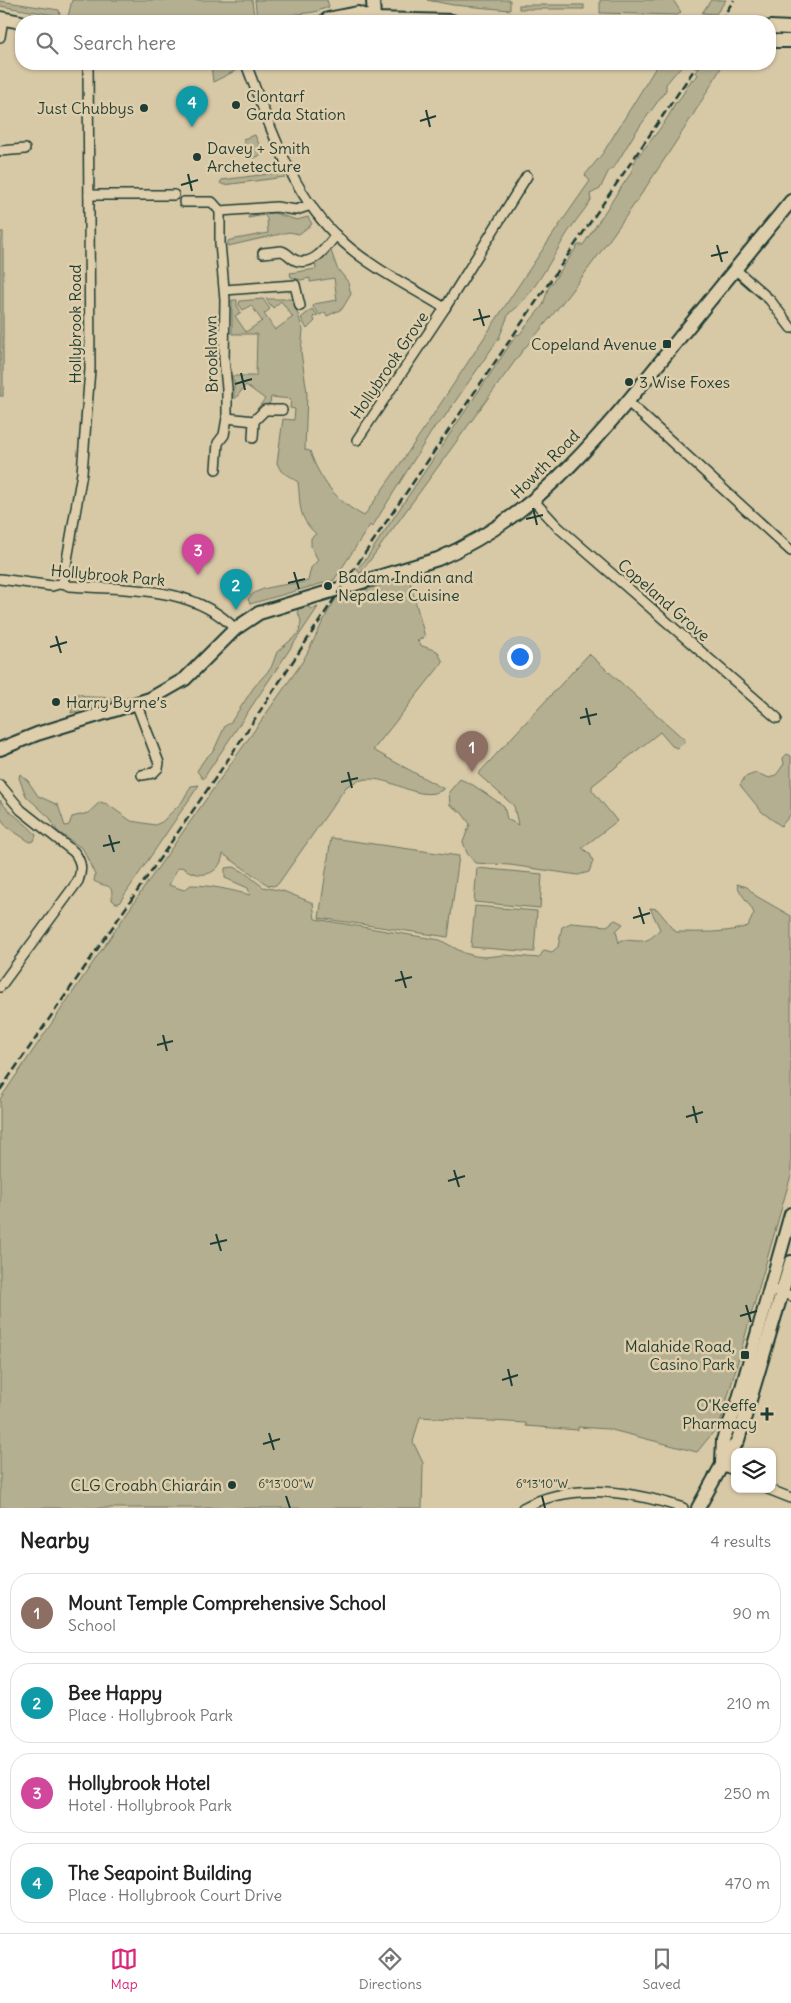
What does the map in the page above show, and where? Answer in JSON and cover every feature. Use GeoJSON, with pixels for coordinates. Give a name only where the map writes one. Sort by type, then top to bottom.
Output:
{"type":"FeatureCollection","features":[{"type":"Feature","properties":{"kind":"main road"},"geometry":{"type":"LineString","coordinates":[[372,15],[373,0]]}},
{"type":"Feature","properties":{"kind":"main road"},"geometry":{"type":"LineString","coordinates":[[348,15],[358,13],[362,15]]}},
{"type":"Feature","properties":{"kind":"main road"},"geometry":{"type":"LineString","coordinates":[[2,18],[15,21]]}},
{"type":"Feature","properties":{"kind":"main road"},"geometry":{"type":"LineString","coordinates":[[776,27],[791,28]]}},
{"type":"Feature","properties":{"kind":"main road"},"geometry":{"type":"LineString","coordinates":[[776,41],[791,41]]}},
{"type":"Feature","properties":{"kind":"main road","name":"Howth Road"},"geometry":{"type":"LineString","coordinates":[[0,749],[44,732],[138,705],[185,679],[235,629],[259,613],[438,559],[493,531],[534,501],[627,401],[791,201]]}},
{"type":"Feature","properties":{"kind":"main road"},"geometry":{"type":"LineString","coordinates":[[781,1292],[791,1214]]}},
{"type":"Feature","properties":{"kind":"main road"},"geometry":{"type":"LineString","coordinates":[[698,1508],[722,1465],[723,1440],[791,1262]]}},
{"type":"Feature","properties":{"kind":"street"},"geometry":{"type":"LineString","coordinates":[[0,37],[2,18]]}},
{"type":"Feature","properties":{"kind":"street","name":"Hollybrook Road"},"geometry":{"type":"LineString","coordinates":[[64,583],[82,473],[89,392],[88,70]]}},
{"type":"Feature","properties":{"kind":"street","name":"Hollybrook Grove"},"geometry":{"type":"LineString","coordinates":[[249,70],[298,186],[311,205],[336,235],[372,263],[446,308]]}},
{"type":"Feature","properties":{"kind":"street"},"geometry":{"type":"LineString","coordinates":[[0,151],[25,149]]}},
{"type":"Feature","properties":{"kind":"street","name":"Hollybrook Grove"},"geometry":{"type":"LineString","coordinates":[[357,440],[446,308],[527,176]]}},
{"type":"Feature","properties":{"kind":"street"},"geometry":{"type":"LineString","coordinates":[[89,195],[174,196]]}},
{"type":"Feature","properties":{"kind":"street"},"geometry":{"type":"LineString","coordinates":[[184,202],[212,202],[220,211],[276,207],[296,210],[311,205]]}},
{"type":"Feature","properties":{"kind":"street","name":"Brooklawn"},"geometry":{"type":"LineString","coordinates":[[216,469],[218,443],[224,435],[227,418],[220,211]]}},
{"type":"Feature","properties":{"kind":"street"},"geometry":{"type":"LineString","coordinates":[[263,254],[281,251],[298,261],[306,261],[318,256],[336,235]]}},
{"type":"Feature","properties":{"kind":"street"},"geometry":{"type":"LineString","coordinates":[[735,269],[770,300],[791,328]]}},
{"type":"Feature","properties":{"kind":"street"},"geometry":{"type":"LineString","coordinates":[[224,290],[295,285],[300,306]]}},
{"type":"Feature","properties":{"kind":"street"},"geometry":{"type":"LineString","coordinates":[[627,401],[791,551]]}},
{"type":"Feature","properties":{"kind":"street"},"geometry":{"type":"LineString","coordinates":[[253,438],[254,421],[266,410],[282,410]]}},
{"type":"Feature","properties":{"kind":"street"},"geometry":{"type":"LineString","coordinates":[[227,418],[254,421]]}},
{"type":"Feature","properties":{"kind":"street","name":"Copeland Grove"},"geometry":{"type":"LineString","coordinates":[[534,501],[558,527],[777,718]]}},
{"type":"Feature","properties":{"kind":"street","name":"Hollybrook Park"},"geometry":{"type":"LineString","coordinates":[[0,579],[52,586],[64,583],[69,586],[172,595],[212,609],[235,629]]}},
{"type":"Feature","properties":{"kind":"street"},"geometry":{"type":"LineString","coordinates":[[138,705],[159,763],[158,768],[153,773],[142,776]]}},
{"type":"Feature","properties":{"kind":"street"},"geometry":{"type":"LineString","coordinates":[[0,785],[21,810],[74,852],[79,858],[81,872],[78,881],[0,987]]}},
{"type":"Feature","properties":{"kind":"street"},"geometry":{"type":"LineString","coordinates":[[722,1465],[731,1469]]}},
{"type":"Feature","properties":{"kind":"street"},"geometry":{"type":"LineString","coordinates":[[523,1508],[557,1495],[593,1492],[639,1495],[683,1508]]}},
{"type":"Feature","properties":{"kind":"street"},"geometry":{"type":"LineString","coordinates":[[776,1492],[791,1498]]}},
{"type":"Feature","properties":{"kind":"shaded area"},"geometry":{"type":"Polygon","coordinates":[[[72,0],[252,0],[254,15],[68,15],[72,0]]]}},
{"type":"Feature","properties":{"kind":"shaded area"},"geometry":{"type":"Polygon","coordinates":[[[255,0],[327,0],[329,7],[314,12],[290,15],[257,15],[255,0]]]}},
{"type":"Feature","properties":{"kind":"shaded area"},"geometry":{"type":"Polygon","coordinates":[[[427,0],[510,0],[510,10],[453,5],[427,0]]]}},
{"type":"Feature","properties":{"kind":"shaded area"},"geometry":{"type":"Polygon","coordinates":[[[600,0],[673,0],[681,12],[678,15],[600,13],[600,0]]]}},
{"type":"Feature","properties":{"kind":"shaded area"},"geometry":{"type":"Polygon","coordinates":[[[711,0],[726,0],[716,14],[702,13],[711,0]]]}},
{"type":"Feature","properties":{"kind":"shaded area"},"geometry":{"type":"Polygon","coordinates":[[[0,1],[59,10],[60,15],[54,15],[0,6],[0,1]]]}},
{"type":"Feature","properties":{"kind":"shaded area"},"geometry":{"type":"Polygon","coordinates":[[[519,5],[584,5],[584,9],[519,9],[519,5]]]}},
{"type":"Feature","properties":{"kind":"shaded area"},"geometry":{"type":"Polygon","coordinates":[[[212,70],[237,70],[213,82],[212,70]]]}},
{"type":"Feature","properties":{"kind":"shaded area"},"geometry":{"type":"Polygon","coordinates":[[[654,70],[678,70],[666,84],[666,90],[635,133],[615,166],[608,172],[600,189],[590,194],[591,200],[568,232],[533,288],[525,299],[509,313],[499,338],[443,419],[435,426],[372,527],[370,525],[334,580],[250,604],[248,599],[259,591],[275,586],[308,581],[311,568],[318,560],[311,546],[311,538],[316,534],[303,516],[298,482],[281,471],[277,463],[283,419],[294,420],[295,409],[290,408],[291,399],[271,397],[270,403],[257,409],[265,399],[246,385],[235,399],[234,397],[234,382],[231,376],[256,376],[257,334],[232,334],[232,300],[237,300],[237,306],[241,312],[235,316],[246,332],[262,321],[251,305],[243,310],[239,305],[240,301],[263,299],[270,309],[264,314],[275,330],[293,317],[281,301],[273,308],[266,299],[293,299],[303,330],[301,352],[307,393],[305,450],[310,451],[318,471],[337,497],[364,516],[590,181],[585,175],[603,153],[654,70]]]}},
{"type":"Feature","properties":{"kind":"shaded area"},"geometry":{"type":"Polygon","coordinates":[[[698,70],[720,70],[693,116],[611,238],[554,313],[523,350],[360,574],[357,569],[366,559],[517,334],[519,335],[543,305],[548,289],[578,245],[583,245],[630,174],[636,158],[664,123],[692,79],[694,80],[698,75],[696,72],[698,70]]]}},
{"type":"Feature","properties":{"kind":"shaded area"},"geometry":{"type":"Polygon","coordinates":[[[255,135],[263,154],[252,159],[243,139],[255,135]]]}},
{"type":"Feature","properties":{"kind":"shaded area"},"geometry":{"type":"Polygon","coordinates":[[[283,172],[285,177],[224,185],[220,183],[222,180],[283,172]]]}},
{"type":"Feature","properties":{"kind":"shaded area"},"geometry":{"type":"Polygon","coordinates":[[[274,213],[297,220],[308,217],[312,224],[299,234],[289,232],[228,246],[228,241],[231,240],[268,233],[265,215],[248,218],[249,215],[274,213]]]}},
{"type":"Feature","properties":{"kind":"shaded area"},"geometry":{"type":"Polygon","coordinates":[[[0,232],[3,232],[3,396],[0,396],[0,232]]]}},
{"type":"Feature","properties":{"kind":"shaded area"},"geometry":{"type":"Polygon","coordinates":[[[330,248],[337,268],[348,282],[351,294],[342,309],[327,316],[325,312],[320,315],[313,307],[314,304],[337,300],[334,278],[310,282],[310,278],[301,280],[291,277],[290,273],[316,269],[315,262],[330,248]]]}},
{"type":"Feature","properties":{"kind":"shaded area"},"geometry":{"type":"Polygon","coordinates":[[[312,309],[318,315],[313,317],[315,321],[307,329],[301,318],[312,309]]]}},
{"type":"Feature","properties":{"kind":"shaded area"},"geometry":{"type":"Polygon","coordinates":[[[409,578],[425,637],[417,641],[422,646],[437,651],[443,662],[373,750],[444,789],[433,793],[421,793],[385,781],[359,780],[346,787],[278,884],[268,885],[223,854],[218,867],[208,874],[195,874],[182,867],[177,869],[169,885],[184,890],[191,885],[206,886],[250,895],[248,888],[225,878],[225,868],[234,867],[244,872],[263,887],[283,891],[313,903],[315,919],[440,940],[464,953],[485,957],[504,955],[539,958],[544,950],[552,952],[558,947],[562,927],[571,923],[607,926],[615,920],[623,924],[616,931],[619,943],[621,940],[647,940],[660,929],[650,908],[657,909],[676,932],[713,932],[739,929],[748,926],[754,913],[737,884],[747,887],[756,896],[791,916],[791,1175],[720,1424],[697,1452],[608,1429],[578,1427],[578,1430],[526,1426],[526,1423],[420,1417],[413,1442],[423,1463],[422,1508],[0,1508],[0,1099],[150,879],[301,664],[337,597],[409,578]]]}},
{"type":"Feature","properties":{"kind":"shaded area"},"geometry":{"type":"Polygon","coordinates":[[[305,606],[313,609],[318,607],[203,779],[197,771],[214,750],[225,726],[231,722],[254,687],[271,668],[277,652],[299,633],[301,621],[297,609],[305,606]]]}},
{"type":"Feature","properties":{"kind":"shaded area"},"geometry":{"type":"Polygon","coordinates":[[[589,654],[686,741],[677,748],[672,746],[660,732],[592,786],[592,790],[617,821],[582,848],[590,854],[593,861],[589,872],[578,875],[510,865],[475,863],[467,853],[463,842],[470,824],[462,813],[450,805],[449,792],[460,779],[473,785],[504,806],[507,819],[518,825],[514,806],[478,774],[589,654]]]}},
{"type":"Feature","properties":{"kind":"shaded area"},"geometry":{"type":"Polygon","coordinates":[[[75,693],[89,697],[125,698],[71,713],[75,693]]]}},
{"type":"Feature","properties":{"kind":"shaded area"},"geometry":{"type":"Polygon","coordinates":[[[787,754],[791,756],[791,814],[781,826],[762,812],[740,785],[745,777],[756,773],[770,778],[777,774],[784,764],[783,758],[787,754]]]}},
{"type":"Feature","properties":{"kind":"shaded area"},"geometry":{"type":"Polygon","coordinates":[[[20,774],[28,781],[38,796],[58,805],[65,826],[69,825],[72,817],[88,813],[100,802],[107,804],[131,821],[155,825],[162,822],[182,802],[191,786],[199,785],[119,903],[116,903],[112,900],[111,890],[108,886],[94,881],[95,875],[83,849],[57,831],[50,818],[26,796],[19,778],[20,774]]]}},
{"type":"Feature","properties":{"kind":"shaded area"},"geometry":{"type":"Polygon","coordinates":[[[0,800],[8,810],[36,835],[34,841],[30,842],[7,827],[0,817],[0,800]]]}},
{"type":"Feature","properties":{"kind":"shaded area"},"geometry":{"type":"Polygon","coordinates":[[[331,838],[459,856],[448,937],[319,918],[331,838]]]}},
{"type":"Feature","properties":{"kind":"shaded area"},"geometry":{"type":"Polygon","coordinates":[[[477,868],[542,874],[540,908],[474,902],[477,868]]]}},
{"type":"Feature","properties":{"kind":"shaded area"},"geometry":{"type":"Polygon","coordinates":[[[475,906],[537,911],[534,952],[471,947],[475,906]]]}},
{"type":"Feature","properties":{"kind":"railway"},"geometry":{"type":"LineString","coordinates":[[724,15],[734,0]]}},
{"type":"Feature","properties":{"kind":"railway"},"geometry":{"type":"LineString","coordinates":[[0,1090],[223,767],[348,578],[694,70]]}},
{"type":"Feature","properties":{"kind":"place","name":"Clontarf Garda Station"},"geometry":{"type":"Point","coordinates":[236,105]}},
{"type":"Feature","properties":{"kind":"place","name":"Just Chubbys"},"geometry":{"type":"Point","coordinates":[144,108]}},
{"type":"Feature","properties":{"kind":"place","name":"The Seapoint Building"},"geometry":{"type":"Point","coordinates":[192,127]}},
{"type":"Feature","properties":{"kind":"place","name":"Davey + Smith Archetecture"},"geometry":{"type":"Point","coordinates":[197,157]}},
{"type":"Feature","properties":{"kind":"place","name":"Copeland Avenue"},"geometry":{"type":"Point","coordinates":[667,344]}},
{"type":"Feature","properties":{"kind":"place","name":"3 Wise Foxes"},"geometry":{"type":"Point","coordinates":[629,382]}},
{"type":"Feature","properties":{"kind":"place","name":"Hollybrook Hotel"},"geometry":{"type":"Point","coordinates":[198,575]}},
{"type":"Feature","properties":{"kind":"place","name":"Badam Indian and Nepalese Cuisine"},"geometry":{"type":"Point","coordinates":[328,586]}},
{"type":"Feature","properties":{"kind":"place","name":"Bee Happy"},"geometry":{"type":"Point","coordinates":[236,610]}},
{"type":"Feature","properties":{"kind":"place","name":"Harry Byrne’s"},"geometry":{"type":"Point","coordinates":[56,702]}},
{"type":"Feature","properties":{"kind":"place","name":"Mount Temple Comprehensive School"},"geometry":{"type":"Point","coordinates":[472,772]}},
{"type":"Feature","properties":{"kind":"place","name":"Malahide Road, Casino Park"},"geometry":{"type":"Point","coordinates":[745,1355]}},
{"type":"Feature","properties":{"kind":"place","name":"O'Keeffe Pharmacy"},"geometry":{"type":"Point","coordinates":[767,1414]}},
{"type":"Feature","properties":{"kind":"place","name":"CLG Croabh Chiaráin"},"geometry":{"type":"Point","coordinates":[232,1485]}}]}
